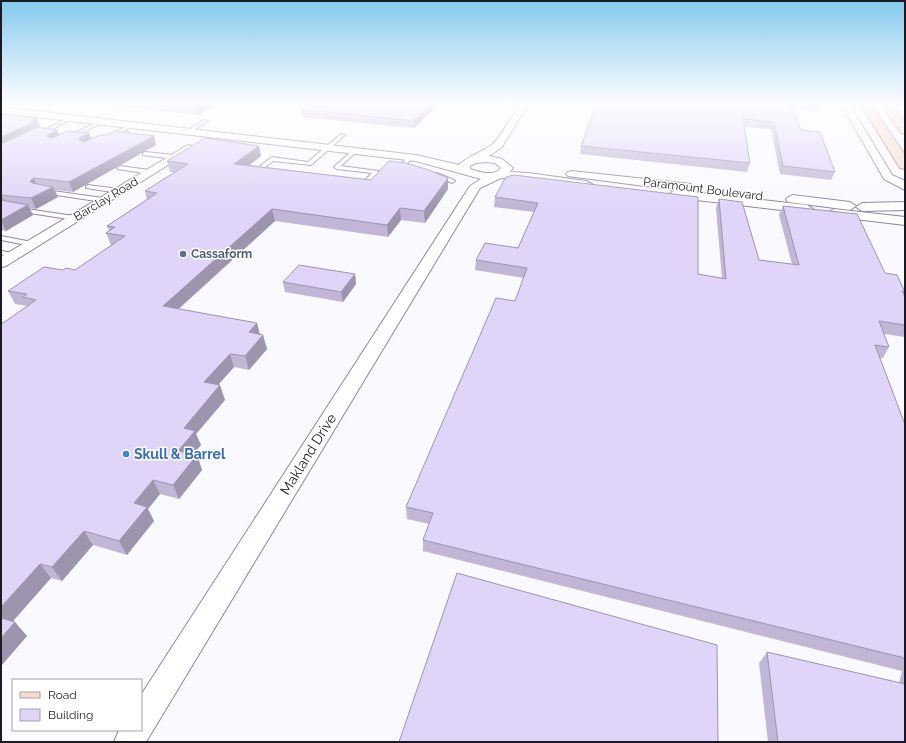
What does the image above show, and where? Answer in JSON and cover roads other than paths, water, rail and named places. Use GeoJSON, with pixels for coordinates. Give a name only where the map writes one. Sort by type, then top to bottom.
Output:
{"type":"FeatureCollection","features":[{"type":"Feature","properties":{"kind":"main road"},"geometry":{"type":"LineString","coordinates":[[887,137],[905,165]]}},
{"type":"Feature","properties":{"kind":"street","name":"Barclay Road"},"geometry":{"type":"LineString","coordinates":[[1,263],[207,137]]}},
{"type":"Feature","properties":{"kind":"street"},"geometry":{"type":"LineString","coordinates":[[233,137],[410,157],[436,162],[473,161]]}},
{"type":"Feature","properties":{"kind":"street"},"geometry":{"type":"LineString","coordinates":[[469,177],[464,166],[495,148],[502,137]]}},
{"type":"Feature","properties":{"kind":"street"},"geometry":{"type":"LineString","coordinates":[[865,137],[888,176],[905,186]]}},
{"type":"Feature","properties":{"kind":"street"},"geometry":{"type":"LineString","coordinates":[[495,148],[495,156],[500,162],[506,165],[506,171],[496,176]]}},
{"type":"Feature","properties":{"kind":"street","name":"Paramount Boulevard"},"geometry":{"type":"LineString","coordinates":[[473,161],[487,160],[545,171],[905,212]]}},
{"type":"Feature","properties":{"kind":"street"},"geometry":{"type":"LineString","coordinates":[[436,162],[469,177]]}},
{"type":"Feature","properties":{"kind":"street","name":"Paramount Boulevard"},"geometry":{"type":"LineString","coordinates":[[496,176],[534,176],[905,221]]}},
{"type":"Feature","properties":{"kind":"street","name":"Makland Drive"},"geometry":{"type":"LineString","coordinates":[[142,720],[469,177],[496,176]]}},
{"type":"Feature","properties":{"kind":"street"},"geometry":{"type":"LineString","coordinates":[[857,207],[905,206]]}},
{"type":"Feature","properties":{"kind":"street"},"geometry":{"type":"LineString","coordinates":[[129,742],[135,731]]}},
{"type":"Feature","properties":{"kind":"lane"},"geometry":{"type":"LineString","coordinates":[[66,139],[71,137]]}},
{"type":"Feature","properties":{"kind":"lane"},"geometry":{"type":"LineString","coordinates":[[104,140],[110,137]]}},
{"type":"Feature","properties":{"kind":"lane"},"geometry":{"type":"LineString","coordinates":[[260,169],[272,159],[309,164],[342,137]]}},
{"type":"Feature","properties":{"kind":"lane"},"geometry":{"type":"LineString","coordinates":[[354,151],[337,167],[376,172],[366,182]]}},
{"type":"Feature","properties":{"kind":"lane"},"geometry":{"type":"LineString","coordinates":[[145,154],[174,157]]}},
{"type":"Feature","properties":{"kind":"lane"},"geometry":{"type":"LineString","coordinates":[[410,157],[401,167],[416,169]]}},
{"type":"Feature","properties":{"kind":"lane"},"geometry":{"type":"LineString","coordinates":[[120,168],[149,172]]}},
{"type":"Feature","properties":{"kind":"lane"},"geometry":{"type":"LineString","coordinates":[[428,172],[452,181]]}},
{"type":"Feature","properties":{"kind":"lane"},"geometry":{"type":"LineString","coordinates":[[88,187],[119,191]]}},
{"type":"Feature","properties":{"kind":"lane"},"geometry":{"type":"LineString","coordinates":[[39,191],[103,200]]}},
{"type":"Feature","properties":{"kind":"lane"},"geometry":{"type":"LineString","coordinates":[[14,209],[74,218]]}},
{"type":"Feature","properties":{"kind":"lane"},"geometry":{"type":"LineString","coordinates":[[1,238],[32,244]]}},
{"type":"Feature","properties":{"kind":"lane"},"geometry":{"type":"LineString","coordinates":[[1,253],[14,255]]}},
{"type":"Feature","properties":{"kind":"place","name":"Cassaform"},"geometry":{"type":"Point","coordinates":[183,254]}},
{"type":"Feature","properties":{"kind":"place","name":"Skull & Barrel"},"geometry":{"type":"Point","coordinates":[126,454]}}]}
